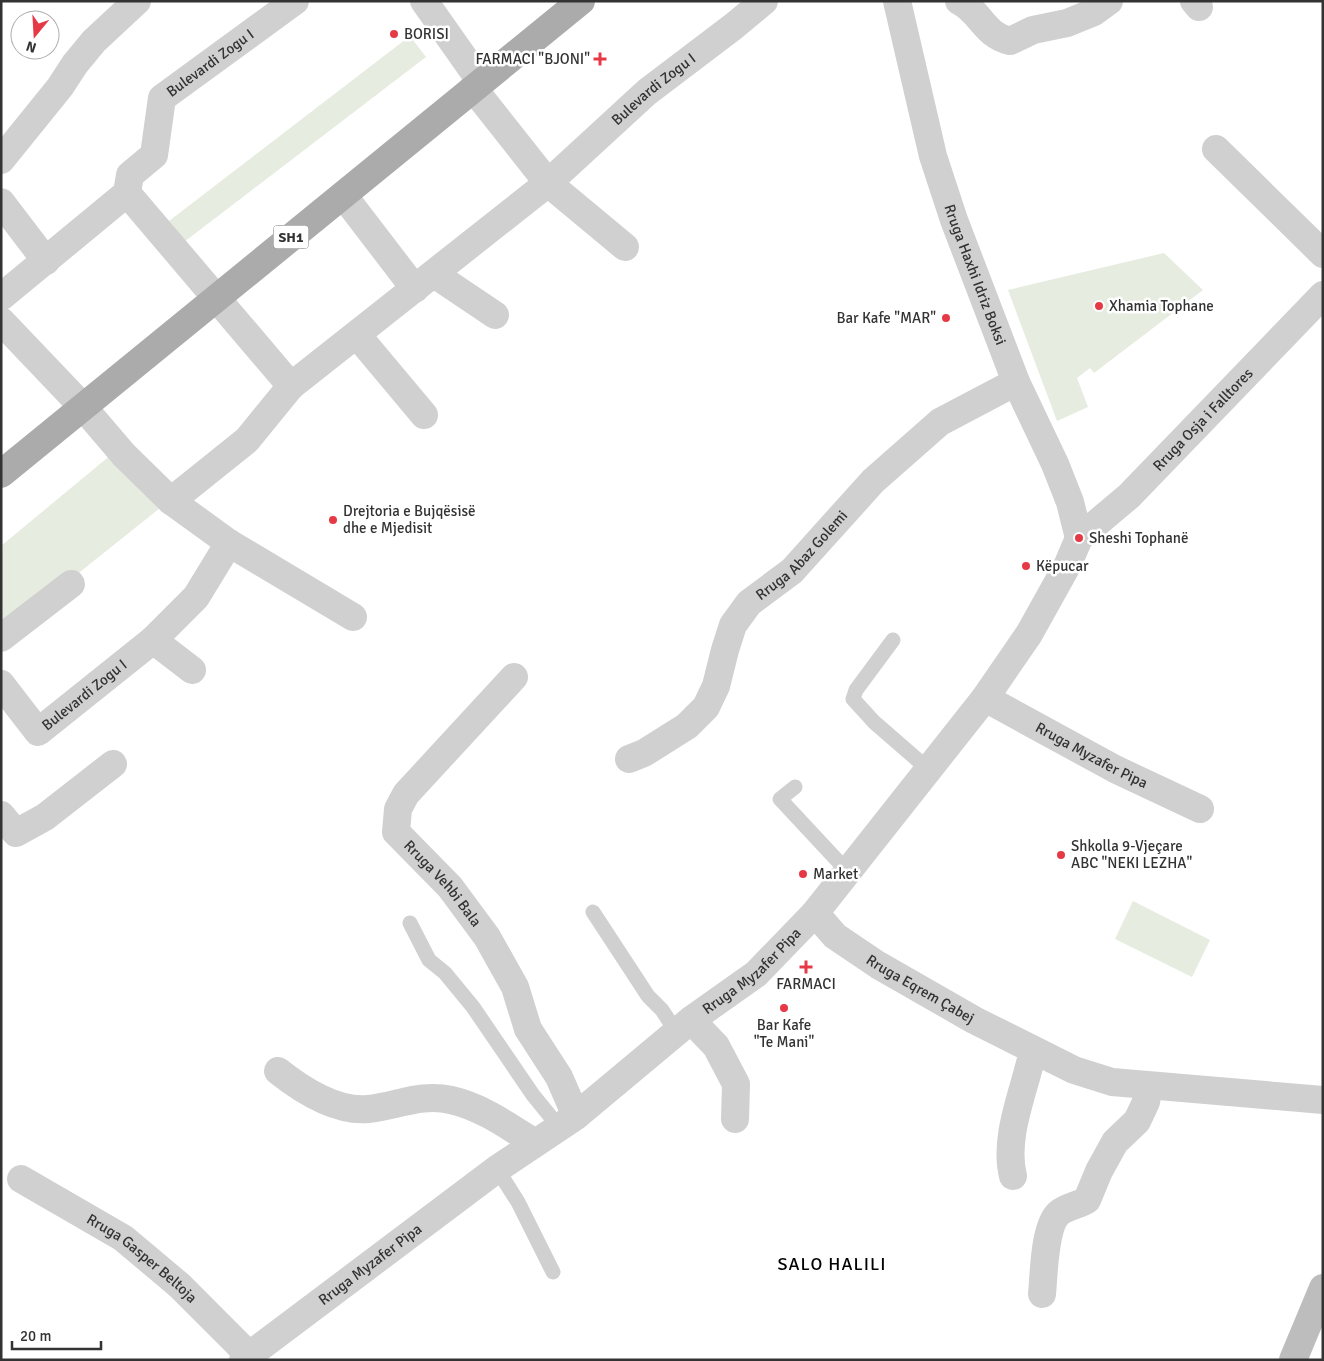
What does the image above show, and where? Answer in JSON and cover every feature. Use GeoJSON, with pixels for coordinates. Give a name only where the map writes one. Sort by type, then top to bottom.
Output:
{"type":"FeatureCollection","features":[{"type":"Feature","properties":{"kind":"main road","name":"SH1"},"geometry":{"type":"LineString","coordinates":[[1,474],[581,1]]}},
{"type":"Feature","properties":{"kind":"main road"},"geometry":{"type":"LineString","coordinates":[[1293,1360],[1323,1288]]}},
{"type":"Feature","properties":{"kind":"street"},"geometry":{"type":"LineString","coordinates":[[1,160],[60,87],[110,10],[137,1]]}},
{"type":"Feature","properties":{"kind":"street","name":"Bulevardi Zogu I"},"geometry":{"type":"LineString","coordinates":[[1,297],[127,193],[130,175],[154,155],[162,98],[295,1]]}},
{"type":"Feature","properties":{"kind":"street"},"geometry":{"type":"LineString","coordinates":[[424,1],[477,85],[548,183],[625,247]]}},
{"type":"Feature","properties":{"kind":"street","name":"Bulevardi Zogu I"},"geometry":{"type":"LineString","coordinates":[[171,501],[247,440],[291,386],[548,183],[647,92],[764,1]]}},
{"type":"Feature","properties":{"kind":"street"},"geometry":{"type":"LineString","coordinates":[[959,1],[966,5],[997,38],[1010,41],[1033,30],[1076,20],[1094,12],[1109,1]]}},
{"type":"Feature","properties":{"kind":"street","name":"Rruga Haxhi Idriz Boksi"},"geometry":{"type":"LineString","coordinates":[[902,2],[933,156],[974,277],[1016,382],[1055,464],[1070,502],[1079,538]]}},
{"type":"Feature","properties":{"kind":"street"},"geometry":{"type":"LineString","coordinates":[[1216,149],[1323,254]]}},
{"type":"Feature","properties":{"kind":"street"},"geometry":{"type":"LineString","coordinates":[[127,193],[291,386]]}},
{"type":"Feature","properties":{"kind":"street"},"geometry":{"type":"LineString","coordinates":[[343,195],[425,281],[495,314]]}},
{"type":"Feature","properties":{"kind":"street"},"geometry":{"type":"LineString","coordinates":[[1,202],[46,261]]}},
{"type":"Feature","properties":{"kind":"street","name":"Rruga Osja i Falltores"},"geometry":{"type":"LineString","coordinates":[[1079,538],[1129,496],[1322,297]]}},
{"type":"Feature","properties":{"kind":"street"},"geometry":{"type":"LineString","coordinates":[[1,321],[83,407],[124,456],[171,501],[229,543],[353,617]]}},
{"type":"Feature","properties":{"kind":"street"},"geometry":{"type":"LineString","coordinates":[[357,335],[424,415]]}},
{"type":"Feature","properties":{"kind":"street","name":"Rruga Abaz Golemi"},"geometry":{"type":"LineString","coordinates":[[629,758],[644,753],[687,726],[706,707],[716,686],[725,650],[734,625],[749,603],[792,571],[873,481],[940,422],[1016,382]]}},
{"type":"Feature","properties":{"kind":"street","name":"Rruga Myzafer Pipa"},"geometry":{"type":"LineString","coordinates":[[246,1357],[497,1169],[567,1121],[684,1027],[756,974],[816,913],[985,698],[1029,634],[1068,564],[1079,538]]}},
{"type":"Feature","properties":{"kind":"street","name":"Bulevardi Zogu I"},"geometry":{"type":"LineString","coordinates":[[1,684],[38,732],[153,640],[196,597],[229,543]]}},
{"type":"Feature","properties":{"kind":"street"},"geometry":{"type":"LineString","coordinates":[[1,638],[71,584]]}},
{"type":"Feature","properties":{"kind":"street"},"geometry":{"type":"LineString","coordinates":[[153,640],[192,670]]}},
{"type":"Feature","properties":{"kind":"street","name":"Rruga Vehbi Bala"},"geometry":{"type":"LineString","coordinates":[[514,677],[406,794],[398,809],[396,832],[450,887],[487,937],[515,987],[528,1029],[559,1078],[567,1121]]}},
{"type":"Feature","properties":{"kind":"street","name":"Rruga Myzafer Pipa"},"geometry":{"type":"LineString","coordinates":[[985,698],[1115,769],[1200,809]]}},
{"type":"Feature","properties":{"kind":"street"},"geometry":{"type":"LineString","coordinates":[[1,815],[16,833],[46,817],[113,764]]}},
{"type":"Feature","properties":{"kind":"street","name":"Rruga Eqrem Çabej"},"geometry":{"type":"LineString","coordinates":[[816,913],[835,936],[878,965],[1036,1052],[1074,1070],[1105,1079],[1148,1086],[1323,1100]]}},
{"type":"Feature","properties":{"kind":"street","name":"Rruga Myzafer Pipa"},"geometry":{"type":"LineString","coordinates":[[684,1027],[716,1046],[736,1084],[735,1119]]}},
{"type":"Feature","properties":{"kind":"street"},"geometry":{"type":"LineString","coordinates":[[1013,1176],[1010,1164],[1010,1146],[1030,1063],[1036,1052]]}},
{"type":"Feature","properties":{"kind":"street"},"geometry":{"type":"LineString","coordinates":[[278,1071],[300,1088],[315,1096],[353,1108],[367,1109],[424,1097],[450,1100],[480,1109],[535,1143]]}},
{"type":"Feature","properties":{"kind":"street"},"geometry":{"type":"LineString","coordinates":[[1042,1294],[1047,1243],[1052,1225],[1058,1213],[1087,1200],[1099,1171],[1115,1142],[1137,1121],[1146,1102],[1148,1086]]}},
{"type":"Feature","properties":{"kind":"street","name":"Rruga Gasper Beltoja"},"geometry":{"type":"LineString","coordinates":[[21,1179],[123,1238],[179,1285],[246,1357]]}},
{"type":"Feature","properties":{"kind":"lane"},"geometry":{"type":"LineString","coordinates":[[893,640],[856,690],[853,699],[874,722],[928,769]]}},
{"type":"Feature","properties":{"kind":"lane"},"geometry":{"type":"LineString","coordinates":[[795,786],[780,799],[848,872]]}},
{"type":"Feature","properties":{"kind":"lane","name":"Rruga Myzafer Pipa"},"geometry":{"type":"LineString","coordinates":[[593,912],[648,996],[684,1027]]}},
{"type":"Feature","properties":{"kind":"lane"},"geometry":{"type":"LineString","coordinates":[[410,923],[429,960],[445,973],[473,1007],[533,1095],[567,1121]]}},
{"type":"Feature","properties":{"kind":"lane"},"geometry":{"type":"LineString","coordinates":[[497,1169],[518,1202],[553,1272]]}},
{"type":"Feature","properties":{"kind":"shaded area"},"geometry":{"type":"Polygon","coordinates":[[[410,36],[426,57],[184,242],[169,221],[410,36]]]}},
{"type":"Feature","properties":{"kind":"shaded area"},"geometry":{"type":"Polygon","coordinates":[[[1164,253],[1203,290],[1094,373],[1090,368],[1077,378],[1088,407],[1057,421],[1008,290],[1164,253]]]}},
{"type":"Feature","properties":{"kind":"shaded area"},"geometry":{"type":"Polygon","coordinates":[[[112,454],[160,508],[1,635],[1,546],[112,454]]]}},
{"type":"Feature","properties":{"kind":"shaded area"},"geometry":{"type":"Polygon","coordinates":[[[1133,901],[1210,940],[1192,977],[1115,939],[1133,901]]]}},
{"type":"Feature","properties":{"kind":"place","name":"BORISI"},"geometry":{"type":"Point","coordinates":[394,34]}},
{"type":"Feature","properties":{"kind":"place","name":"FARMACI \"BJONI\""},"geometry":{"type":"Point","coordinates":[600,59]}},
{"type":"Feature","properties":{"kind":"place","name":"Xhamia Tophane"},"geometry":{"type":"Point","coordinates":[1099,306]}},
{"type":"Feature","properties":{"kind":"place","name":"Bar Kafe \"MAR\""},"geometry":{"type":"Point","coordinates":[946,318]}},
{"type":"Feature","properties":{"kind":"place","name":"Drejtoria e Bujqësisë dhe e Mjedisit"},"geometry":{"type":"Point","coordinates":[333,520]}},
{"type":"Feature","properties":{"kind":"place","name":"Sheshi Tophanë"},"geometry":{"type":"Point","coordinates":[1079,538]}},
{"type":"Feature","properties":{"kind":"place","name":"Këpucar"},"geometry":{"type":"Point","coordinates":[1026,566]}},
{"type":"Feature","properties":{"kind":"place","name":"Shkolla 9-Vjeçare ABC \"NEKI LEZHA\""},"geometry":{"type":"Point","coordinates":[1061,855]}},
{"type":"Feature","properties":{"kind":"place","name":"Market"},"geometry":{"type":"Point","coordinates":[803,874]}},
{"type":"Feature","properties":{"kind":"place","name":"FARMACI"},"geometry":{"type":"Point","coordinates":[806,967]}},
{"type":"Feature","properties":{"kind":"place","name":"Bar Kafe \"Te Mani\""},"geometry":{"type":"Point","coordinates":[784,1008]}},
{"type":"Feature","properties":{"kind":"district","name":"SALO HALILI"},"geometry":{"type":"Point","coordinates":[832,1264]}}]}
